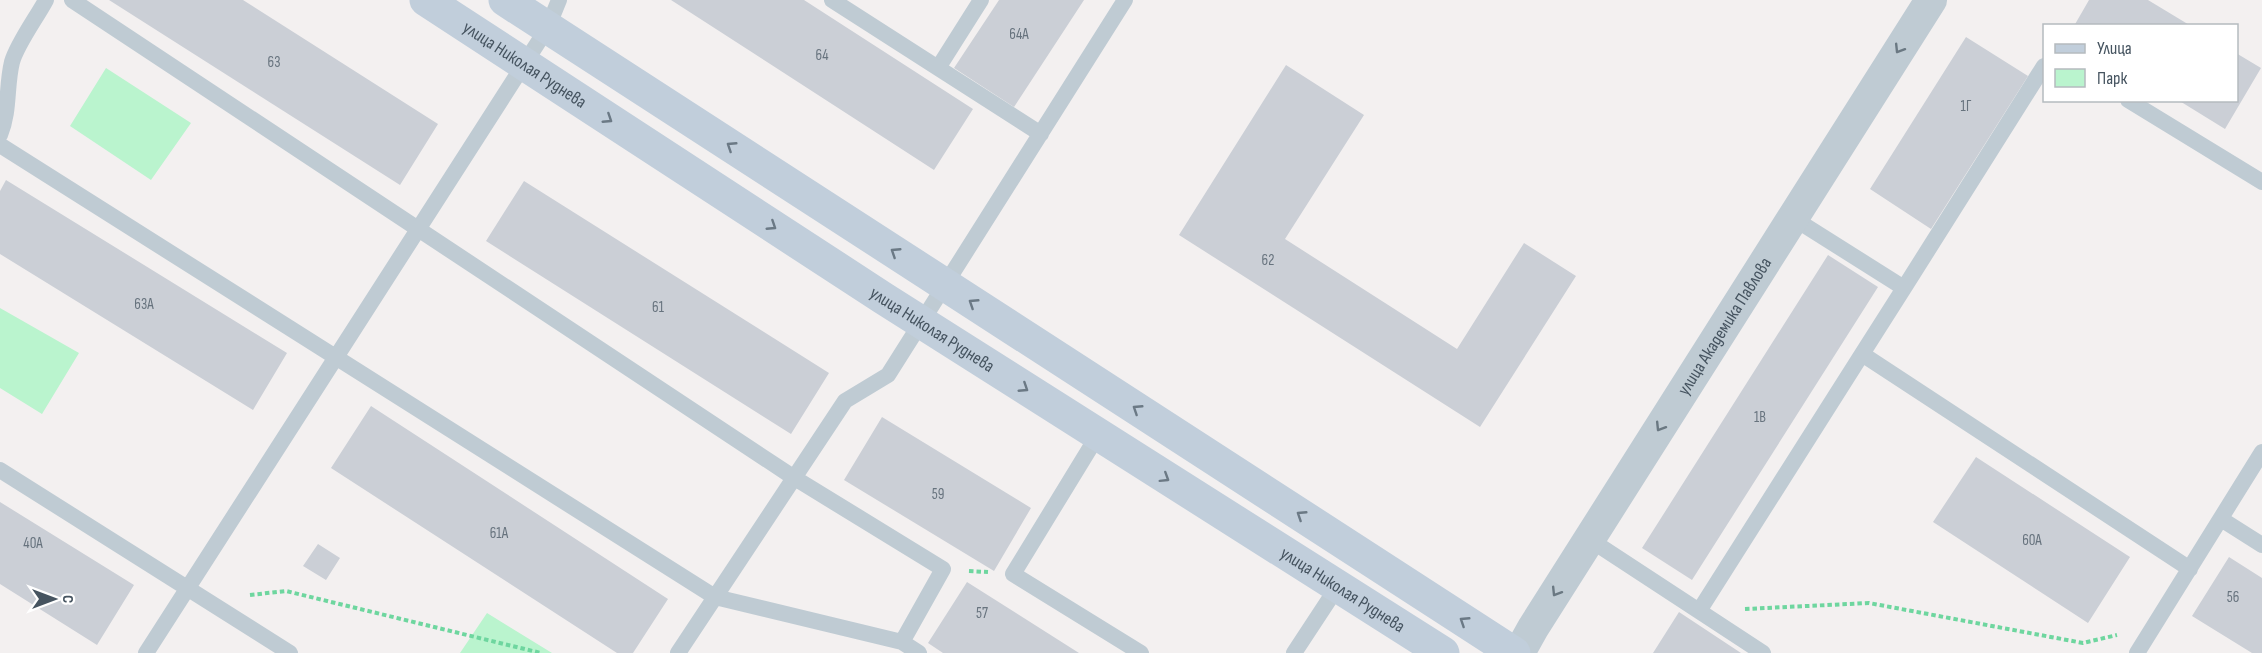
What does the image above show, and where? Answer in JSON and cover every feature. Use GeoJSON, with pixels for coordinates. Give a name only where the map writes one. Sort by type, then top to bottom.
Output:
{"type":"FeatureCollection","features":[{"type":"Feature","properties":{"kind":"street","name":"улица Николая Руднева"},"geometry":{"type":"LineString","coordinates":[[426,0],[922,322],[1443,653]]}},
{"type":"Feature","properties":{"kind":"street"},"geometry":{"type":"LineString","coordinates":[[506,0],[554,14],[944,284],[1514,653]]}},
{"type":"Feature","properties":{"kind":"street","name":"улица Академика Павлова"},"geometry":{"type":"LineString","coordinates":[[1519,653],[1931,0]]}},
{"type":"Feature","properties":{"kind":"lane"},"geometry":{"type":"LineString","coordinates":[[0,135],[6,119],[13,60],[46,0]]}},
{"type":"Feature","properties":{"kind":"lane"},"geometry":{"type":"LineString","coordinates":[[72,0],[793,477],[944,569],[902,642]]}},
{"type":"Feature","properties":{"kind":"lane"},"geometry":{"type":"LineString","coordinates":[[832,0],[1041,134]]}},
{"type":"Feature","properties":{"kind":"lane"},"geometry":{"type":"LineString","coordinates":[[938,68],[981,0]]}},
{"type":"Feature","properties":{"kind":"lane"},"geometry":{"type":"LineString","coordinates":[[678,653],[844,401],[888,375],[1125,0]]}},
{"type":"Feature","properties":{"kind":"lane"},"geometry":{"type":"LineString","coordinates":[[146,653],[554,14]]}},
{"type":"Feature","properties":{"kind":"lane"},"geometry":{"type":"LineString","coordinates":[[1699,611],[2043,68]]}},
{"type":"Feature","properties":{"kind":"lane"},"geometry":{"type":"LineString","coordinates":[[2131,102],[2262,182]]}},
{"type":"Feature","properties":{"kind":"lane"},"geometry":{"type":"LineString","coordinates":[[0,145],[715,597],[902,642],[920,653]]}},
{"type":"Feature","properties":{"kind":"lane"},"geometry":{"type":"LineString","coordinates":[[1792,218],[1904,288]]}},
{"type":"Feature","properties":{"kind":"lane"},"geometry":{"type":"LineString","coordinates":[[1862,354],[2190,569]]}},
{"type":"Feature","properties":{"kind":"lane"},"geometry":{"type":"LineString","coordinates":[[1098,435],[1013,574],[1141,653]]}},
{"type":"Feature","properties":{"kind":"lane"},"geometry":{"type":"LineString","coordinates":[[2137,653],[2262,452]]}},
{"type":"Feature","properties":{"kind":"lane"},"geometry":{"type":"LineString","coordinates":[[0,470],[290,653]]}},
{"type":"Feature","properties":{"kind":"lane"},"geometry":{"type":"LineString","coordinates":[[2221,519],[2262,545]]}},
{"type":"Feature","properties":{"kind":"lane"},"geometry":{"type":"LineString","coordinates":[[1590,539],[1763,653]]}},
{"type":"Feature","properties":{"kind":"lane"},"geometry":{"type":"LineString","coordinates":[[1294,653],[1338,586]]}},
{"type":"Feature","properties":{"kind":"path"},"geometry":{"type":"LineString","coordinates":[[944,569],[1013,574]]}},
{"type":"Feature","properties":{"kind":"path"},"geometry":{"type":"LineString","coordinates":[[206,601],[286,591],[541,653]]}},
{"type":"Feature","properties":{"kind":"path"},"geometry":{"type":"LineString","coordinates":[[1699,611],[1869,603],[2083,644],[2154,626]]}},
{"type":"Feature","properties":{"kind":"green space"},"geometry":{"type":"Polygon","coordinates":[[[106,68],[191,123],[151,180],[70,126],[106,68]]]}},
{"type":"Feature","properties":{"kind":"green space"},"geometry":{"type":"Polygon","coordinates":[[[0,308],[79,353],[42,414],[0,388],[0,308]]]}},
{"type":"Feature","properties":{"kind":"green space"},"geometry":{"type":"Polygon","coordinates":[[[487,613],[552,653],[460,653],[487,613]]]}},
{"type":"Feature","properties":{"kind":"building"},"geometry":{"type":"Polygon","coordinates":[[[109,0],[243,0],[438,124],[400,185],[109,0]]]}},
{"type":"Feature","properties":{"kind":"building"},"geometry":{"type":"Polygon","coordinates":[[[671,0],[804,0],[973,109],[934,170],[671,0]]]}},
{"type":"Feature","properties":{"kind":"building"},"geometry":{"type":"Polygon","coordinates":[[[999,0],[1084,0],[1014,107],[954,68],[999,0]]]}},
{"type":"Feature","properties":{"kind":"building"},"geometry":{"type":"Polygon","coordinates":[[[2089,0],[2148,0],[2188,24],[2075,24],[2089,0]]]}},
{"type":"Feature","properties":{"kind":"building"},"geometry":{"type":"Polygon","coordinates":[[[1966,37],[2028,76],[1931,229],[1870,189],[1966,37]]]}},
{"type":"Feature","properties":{"kind":"building"},"geometry":{"type":"Polygon","coordinates":[[[2238,54],[2261,68],[2225,129],[2181,102],[2238,102],[2238,54]]]}},
{"type":"Feature","properties":{"kind":"building"},"geometry":{"type":"Polygon","coordinates":[[[1286,65],[1364,115],[1285,239],[1457,349],[1524,243],[1576,276],[1480,427],[1179,235],[1286,65]]]}},
{"type":"Feature","properties":{"kind":"building"},"geometry":{"type":"Polygon","coordinates":[[[6,180],[287,353],[253,410],[0,254],[0,191],[6,180]]]}},
{"type":"Feature","properties":{"kind":"building"},"geometry":{"type":"Polygon","coordinates":[[[524,181],[829,373],[791,434],[486,241],[524,181]]]}},
{"type":"Feature","properties":{"kind":"building"},"geometry":{"type":"Polygon","coordinates":[[[1828,255],[1878,287],[1692,580],[1642,548],[1828,255]]]}},
{"type":"Feature","properties":{"kind":"building"},"geometry":{"type":"Polygon","coordinates":[[[371,406],[668,599],[633,653],[617,653],[331,468],[371,406]]]}},
{"type":"Feature","properties":{"kind":"building"},"geometry":{"type":"Polygon","coordinates":[[[882,417],[1031,508],[994,571],[844,480],[882,417]]]}},
{"type":"Feature","properties":{"kind":"building"},"geometry":{"type":"Polygon","coordinates":[[[1976,457],[2130,557],[2088,623],[1933,522],[1976,457]]]}},
{"type":"Feature","properties":{"kind":"building"},"geometry":{"type":"Polygon","coordinates":[[[0,502],[134,585],[97,645],[0,584],[0,502]]]}},
{"type":"Feature","properties":{"kind":"building"},"geometry":{"type":"Polygon","coordinates":[[[318,544],[340,558],[326,580],[303,566],[318,544]]]}},
{"type":"Feature","properties":{"kind":"building"},"geometry":{"type":"Polygon","coordinates":[[[2229,557],[2262,578],[2262,653],[2252,653],[2192,616],[2229,557]]]}},
{"type":"Feature","properties":{"kind":"building"},"geometry":{"type":"Polygon","coordinates":[[[967,582],[1079,653],[943,653],[928,643],[967,582]]]}},
{"type":"Feature","properties":{"kind":"building"},"geometry":{"type":"Polygon","coordinates":[[[1679,612],[1741,653],[1653,653],[1679,612]]]}}]}
